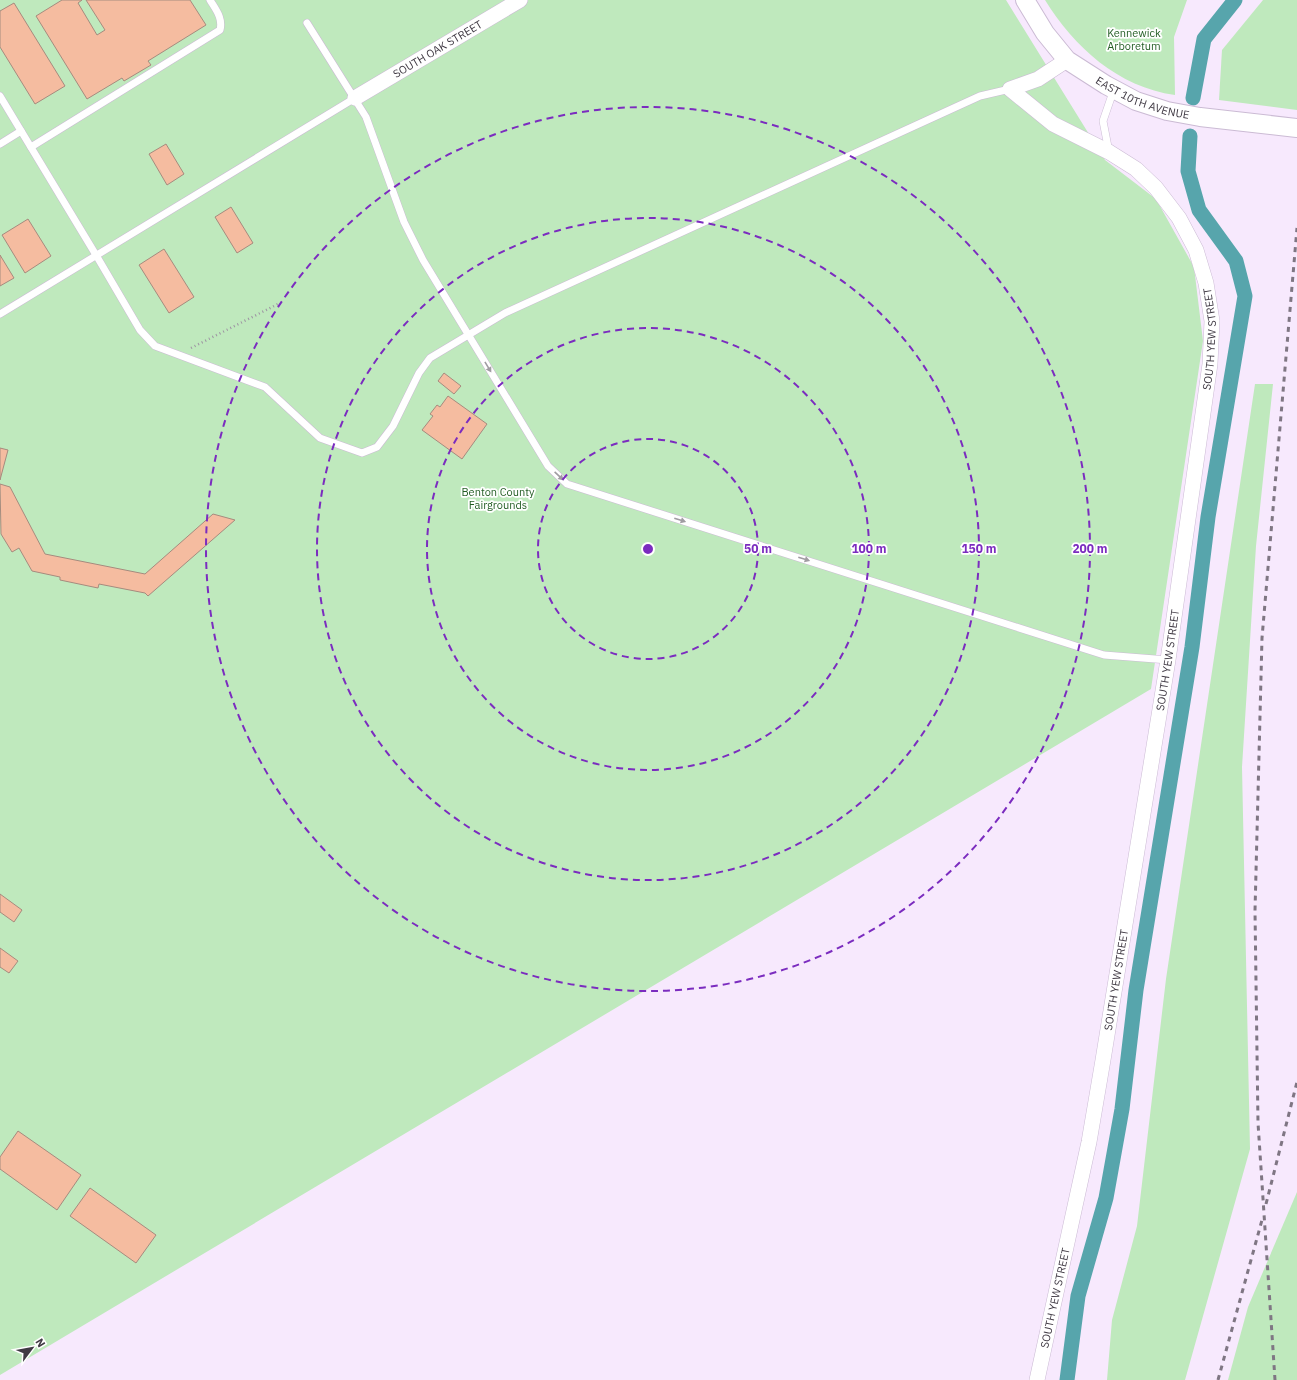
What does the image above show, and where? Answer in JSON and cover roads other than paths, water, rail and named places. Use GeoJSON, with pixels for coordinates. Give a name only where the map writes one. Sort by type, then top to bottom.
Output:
{"type":"FeatureCollection","features":[{"type":"Feature","properties":{"kind":"street","name":"SOUTH OAK STREET"},"geometry":{"type":"LineString","coordinates":[[355,98],[520,0]]}},
{"type":"Feature","properties":{"kind":"street","name":"EAST 10TH AVENUE"},"geometry":{"type":"LineString","coordinates":[[1025,0],[1046,33],[1067,60],[1136,101],[1167,111],[1200,117],[1297,128]]}},
{"type":"Feature","properties":{"kind":"street"},"geometry":{"type":"LineString","coordinates":[[1010,89],[1038,79],[1067,60]]}},
{"type":"Feature","properties":{"kind":"street","name":"SOUTH YEW STREET"},"geometry":{"type":"LineString","coordinates":[[1010,89],[1053,124],[1109,152],[1136,169],[1156,188],[1179,218],[1196,250],[1206,283],[1212,321],[1210,364],[1168,660],[1089,1142],[1037,1380]]}},
{"type":"Feature","properties":{"kind":"lane"},"geometry":{"type":"LineString","coordinates":[[31,147],[220,30],[222,24],[219,15],[210,0]]}},
{"type":"Feature","properties":{"kind":"lane"},"geometry":{"type":"LineString","coordinates":[[307,22],[366,117],[375,138],[404,222],[423,260],[548,466],[567,484],[1104,655],[1168,660]]}},
{"type":"Feature","properties":{"kind":"lane"},"geometry":{"type":"LineString","coordinates":[[0,96],[140,330],[155,346],[265,387],[320,438],[362,453],[377,447],[393,426],[419,373],[430,358],[505,313],[980,96],[1010,89]]}},
{"type":"Feature","properties":{"kind":"lane"},"geometry":{"type":"LineString","coordinates":[[1109,152],[1103,121],[1114,89]]}},
{"type":"Feature","properties":{"kind":"lane"},"geometry":{"type":"LineString","coordinates":[[0,314],[355,98]]}},
{"type":"Feature","properties":{"kind":"lane"},"geometry":{"type":"LineString","coordinates":[[0,144],[21,131]]}},
{"type":"Feature","properties":{"kind":"waterway"},"geometry":{"type":"LineString","coordinates":[[1193,98],[1204,39],[1235,0]]}},
{"type":"Feature","properties":{"kind":"waterway"},"geometry":{"type":"LineString","coordinates":[[1067,1380],[1078,1296],[1106,1198],[1122,1109],[1136,990],[1192,647],[1208,517],[1245,296],[1236,261],[1199,210],[1188,171],[1190,136]]}},
{"type":"Feature","properties":{"kind":"railway"},"geometry":{"type":"LineString","coordinates":[[1275,1380],[1258,1123],[1255,911],[1262,638],[1297,228]]}},
{"type":"Feature","properties":{"kind":"railway"},"geometry":{"type":"LineString","coordinates":[[1266,1204],[1297,1082]]}},
{"type":"Feature","properties":{"kind":"railway"},"geometry":{"type":"LineString","coordinates":[[1218,1380],[1262,1220]]}},
{"type":"Feature","properties":{"kind":"park label","name":"Kennewick Arboretum"},"geometry":{"type":"Point","coordinates":[1134,39]}},
{"type":"Feature","properties":{"kind":"park label","name":"Benton County Fairgrounds"},"geometry":{"type":"Point","coordinates":[498,498]}}]}
